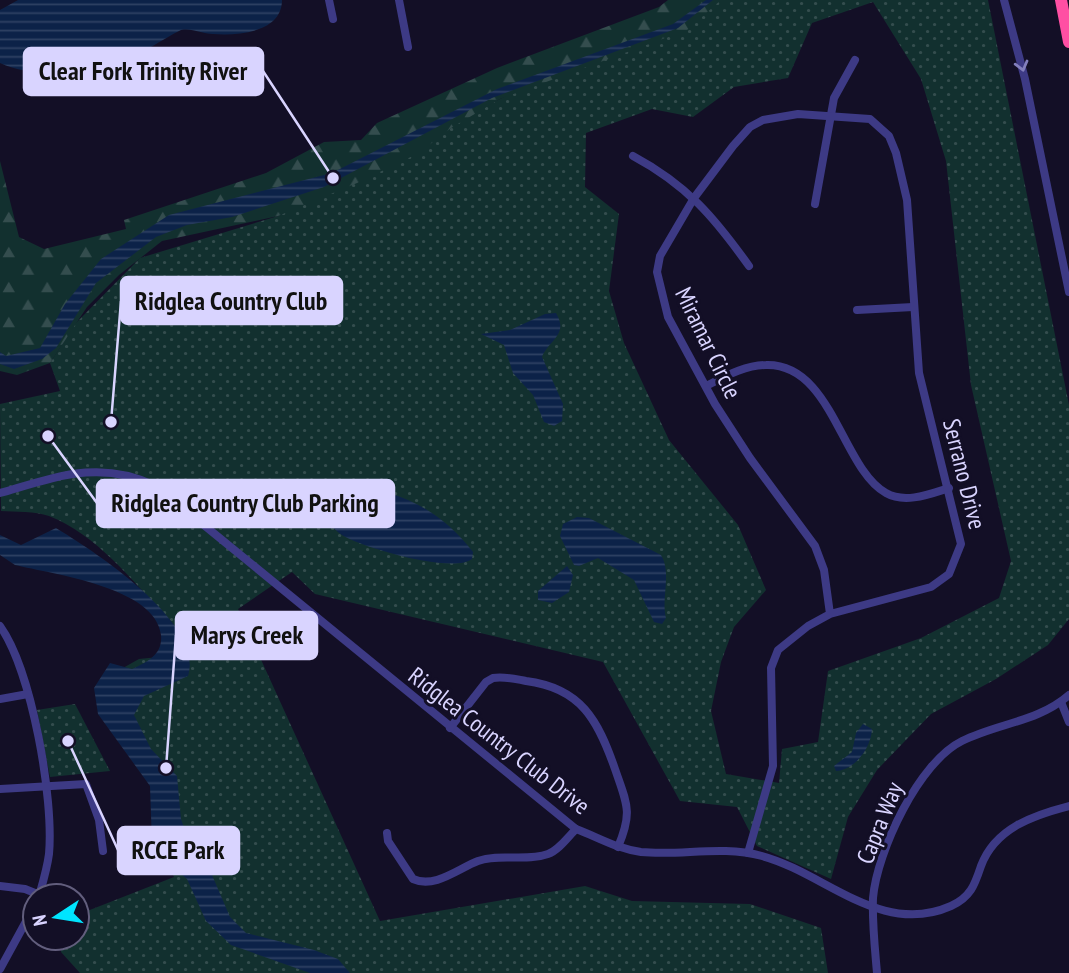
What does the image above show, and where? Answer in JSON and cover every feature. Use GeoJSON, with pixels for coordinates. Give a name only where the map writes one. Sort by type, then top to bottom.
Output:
{"type":"FeatureCollection","features":[{"type":"Feature","properties":{"kind":"highway"},"geometry":{"type":"LineString","coordinates":[[1061,0],[1069,42]]}},
{"type":"Feature","properties":{"kind":"street"},"geometry":{"type":"LineString","coordinates":[[329,0],[333,19]]}},
{"type":"Feature","properties":{"kind":"street"},"geometry":{"type":"LineString","coordinates":[[399,0],[408,47]]}},
{"type":"Feature","properties":{"kind":"street"},"geometry":{"type":"LineString","coordinates":[[1004,0],[1025,79],[1069,292]]}},
{"type":"Feature","properties":{"kind":"street"},"geometry":{"type":"LineString","coordinates":[[815,204],[834,98],[855,60]]}},
{"type":"Feature","properties":{"kind":"street","name":"Miramar Circle"},"geometry":{"type":"LineString","coordinates":[[830,614],[824,570],[815,546],[750,458],[706,386],[668,317],[657,281],[660,256],[694,198],[750,127],[771,118],[798,114],[831,115]]}},
{"type":"Feature","properties":{"kind":"street","name":"Serrano Drive"},"geometry":{"type":"LineString","coordinates":[[748,853],[769,790],[773,766],[773,661],[782,645],[830,614],[920,591],[949,574],[961,544],[919,373],[907,200],[896,153],[889,136],[870,119],[831,115]]}},
{"type":"Feature","properties":{"kind":"street"},"geometry":{"type":"LineString","coordinates":[[634,156],[659,170],[713,216],[749,265]]}},
{"type":"Feature","properties":{"kind":"street"},"geometry":{"type":"LineString","coordinates":[[857,310],[913,307]]}},
{"type":"Feature","properties":{"kind":"street"},"geometry":{"type":"LineString","coordinates":[[706,386],[753,366],[777,365],[788,369],[801,377],[821,398],[863,467],[888,494],[909,498],[949,488]]}},
{"type":"Feature","properties":{"kind":"street","name":"Ridglea Country Club Drive"},"geometry":{"type":"LineString","coordinates":[[0,493],[99,470],[133,476],[156,486],[576,829],[618,847],[654,853],[731,849],[765,857],[874,908],[919,914],[956,904],[976,885],[987,856],[1008,831],[1036,814],[1069,806]]}},
{"type":"Feature","properties":{"kind":"street"},"geometry":{"type":"LineString","coordinates":[[0,626],[18,660],[28,694],[45,785],[49,854],[42,882]]}},
{"type":"Feature","properties":{"kind":"street"},"geometry":{"type":"LineString","coordinates":[[450,728],[486,682],[493,678],[546,683],[570,695],[589,713],[599,729],[622,789],[629,818],[618,847]]}},
{"type":"Feature","properties":{"kind":"street"},"geometry":{"type":"LineString","coordinates":[[0,699],[28,694]]}},
{"type":"Feature","properties":{"kind":"street","name":"Capra Way"},"geometry":{"type":"LineString","coordinates":[[877,973],[874,908],[882,863],[919,779],[944,752],[960,742],[1047,712],[1069,695]]}},
{"type":"Feature","properties":{"kind":"street"},"geometry":{"type":"LineString","coordinates":[[1062,702],[1069,722]]}},
{"type":"Feature","properties":{"kind":"street"},"geometry":{"type":"LineString","coordinates":[[0,789],[86,785],[99,820],[103,851]]}},
{"type":"Feature","properties":{"kind":"street"},"geometry":{"type":"LineString","coordinates":[[387,832],[388,841],[413,879],[432,881],[480,860],[526,859],[552,853],[576,829]]}},
{"type":"Feature","properties":{"kind":"street"},"geometry":{"type":"LineString","coordinates":[[0,886],[21,889]]}},
{"type":"Feature","properties":{"kind":"street"},"geometry":{"type":"LineString","coordinates":[[0,969],[21,931]]}},
{"type":"Feature","properties":{"kind":"green space"},"geometry":{"type":"Polygon","coordinates":[[[668,0],[721,0],[687,30],[500,99],[451,128],[419,153],[357,183],[278,216],[162,241],[119,275],[87,307],[50,363],[17,375],[0,371],[0,161],[19,237],[44,249],[126,229],[124,220],[266,173],[324,142],[361,140],[377,123],[497,68],[659,7],[668,0]]]}},
{"type":"Feature","properties":{"kind":"green space"},"geometry":{"type":"Polygon","coordinates":[[[713,0],[988,0],[1069,405],[1069,619],[1048,645],[996,679],[931,714],[877,770],[848,817],[831,879],[757,846],[737,807],[680,801],[603,662],[315,594],[292,572],[238,609],[380,921],[585,886],[632,901],[750,904],[821,928],[828,973],[80,973],[61,952],[91,952],[91,910],[174,877],[153,828],[159,821],[139,736],[114,673],[139,659],[159,657],[167,618],[113,560],[66,524],[44,514],[1,511],[0,404],[60,391],[50,363],[75,324],[140,258],[278,216],[500,99],[713,0]],[[873,2],[812,23],[788,78],[734,87],[693,117],[652,109],[586,133],[585,187],[619,214],[609,291],[624,343],[669,440],[738,525],[766,590],[734,627],[721,662],[711,711],[726,774],[779,783],[782,749],[818,742],[828,671],[921,638],[999,598],[1011,561],[971,385],[946,161],[921,79],[873,2]]]}},
{"type":"Feature","properties":{"kind":"green space"},"geometry":{"type":"Polygon","coordinates":[[[75,704],[110,771],[50,777],[37,710],[75,704]]]}},
{"type":"Feature","properties":{"kind":"water"},"geometry":{"type":"Polygon","coordinates":[[[18,0],[282,0],[275,19],[257,30],[235,34],[209,34],[181,30],[138,54],[109,65],[94,69],[45,73],[0,63],[0,10],[18,0]]]}},
{"type":"Feature","properties":{"kind":"water"},"geometry":{"type":"Polygon","coordinates":[[[706,0],[713,0],[678,28],[492,98],[324,187],[232,217],[187,225],[156,237],[96,283],[56,348],[42,359],[14,369],[0,364],[0,352],[6,356],[40,348],[65,304],[101,259],[169,215],[332,173],[497,89],[673,24],[706,0]]]}},
{"type":"Feature","properties":{"kind":"water"},"geometry":{"type":"Polygon","coordinates":[[[556,313],[559,332],[542,357],[563,404],[562,421],[554,426],[544,422],[533,395],[513,373],[504,345],[481,334],[510,330],[545,314],[556,313]]]}},
{"type":"Feature","properties":{"kind":"water"},"geometry":{"type":"Polygon","coordinates":[[[341,485],[381,491],[416,503],[460,537],[473,552],[472,559],[462,563],[447,563],[408,558],[342,535],[328,522],[320,506],[325,492],[341,485]]]}},
{"type":"Feature","properties":{"kind":"water"},"geometry":{"type":"Polygon","coordinates":[[[577,517],[589,518],[661,555],[666,570],[666,618],[662,624],[654,622],[634,580],[598,558],[579,566],[574,565],[560,536],[563,524],[577,517]]]}},
{"type":"Feature","properties":{"kind":"water"},"geometry":{"type":"Polygon","coordinates":[[[56,528],[95,553],[143,591],[164,612],[180,634],[189,655],[188,676],[144,696],[134,715],[151,749],[177,776],[181,819],[187,836],[209,868],[230,917],[246,933],[314,950],[338,959],[350,973],[310,973],[231,945],[206,921],[187,879],[158,854],[152,843],[150,786],[98,714],[94,688],[110,663],[132,669],[149,660],[160,647],[161,635],[155,619],[141,605],[122,594],[76,578],[15,565],[0,555],[0,535],[21,545],[56,528]]]}},
{"type":"Feature","properties":{"kind":"water"},"geometry":{"type":"Polygon","coordinates":[[[567,566],[573,575],[569,592],[552,603],[538,600],[538,591],[567,566]]]}},
{"type":"Feature","properties":{"kind":"water"},"geometry":{"type":"Polygon","coordinates":[[[863,724],[872,729],[869,743],[861,757],[849,767],[836,771],[834,766],[852,752],[856,733],[863,724]]]}},
{"type":"Feature","properties":{"kind":"place","name":"Clear Fork Trinity River"},"geometry":{"type":"Point","coordinates":[333,178]}},
{"type":"Feature","properties":{"kind":"place","name":"Ridglea Country Club"},"geometry":{"type":"Point","coordinates":[111,422]}},
{"type":"Feature","properties":{"kind":"place","name":"Ridglea Country Club Parking"},"geometry":{"type":"Point","coordinates":[48,436]}},
{"type":"Feature","properties":{"kind":"place","name":"RCCE Park"},"geometry":{"type":"Point","coordinates":[68,741]}},
{"type":"Feature","properties":{"kind":"place","name":"Marys Creek"},"geometry":{"type":"Point","coordinates":[166,768]}}]}
